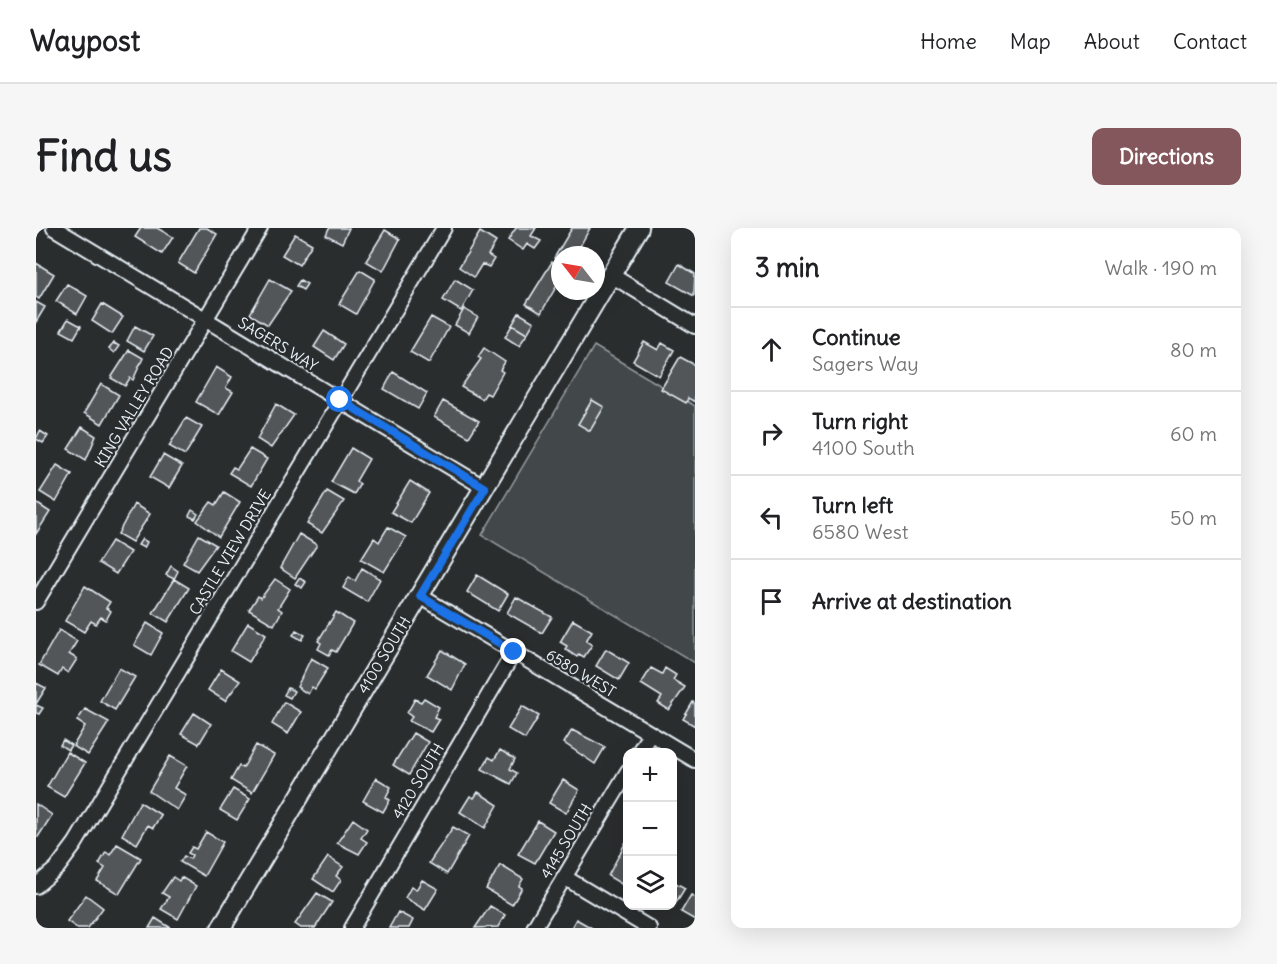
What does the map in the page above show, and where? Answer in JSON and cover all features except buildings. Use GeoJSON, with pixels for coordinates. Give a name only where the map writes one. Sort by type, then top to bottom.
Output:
{"type":"FeatureCollection","features":[{"type":"Feature","properties":{"kind":"main road","name":"4100 SOUTH"},"geometry":{"type":"LineString","coordinates":[[222,928],[639,228]]}},
{"type":"Feature","properties":{"kind":"street","name":"SAGERS WAY"},"geometry":{"type":"LineString","coordinates":[[54,228],[485,488]]}},
{"type":"Feature","properties":{"kind":"street","name":"KING VALLEY ROAD"},"geometry":{"type":"LineString","coordinates":[[36,602],[260,228]]}},
{"type":"Feature","properties":{"kind":"street","name":"CASTLE VIEW DRIVE"},"geometry":{"type":"LineString","coordinates":[[36,886],[57,868],[75,844],[444,228]]}},
{"type":"Feature","properties":{"kind":"street"},"geometry":{"type":"LineString","coordinates":[[611,275],[695,326]]}},
{"type":"Feature","properties":{"kind":"street","name":"6580 WEST"},"geometry":{"type":"LineString","coordinates":[[420,596],[695,760]]}},
{"type":"Feature","properties":{"kind":"street","name":"4120 SOUTH"},"geometry":{"type":"LineString","coordinates":[[352,928],[514,652]]}},
{"type":"Feature","properties":{"kind":"street"},"geometry":{"type":"LineString","coordinates":[[642,748],[650,734]]}},
{"type":"Feature","properties":{"kind":"street","name":"4145 SOUTH"},"geometry":{"type":"LineString","coordinates":[[534,928],[623,778]]}},
{"type":"Feature","properties":{"kind":"street"},"geometry":{"type":"LineString","coordinates":[[564,877],[649,928]]}},
{"type":"Feature","properties":{"kind":"shaded area"},"geometry":{"type":"Polygon","coordinates":[[[594,346],[695,406],[695,663],[482,535],[594,346]]]}},
{"type":"Feature","properties":{"kind":"route"},"geometry":{"type":"LineString","coordinates":[[340,400],[485,488],[420,596],[514,652]]}}]}
